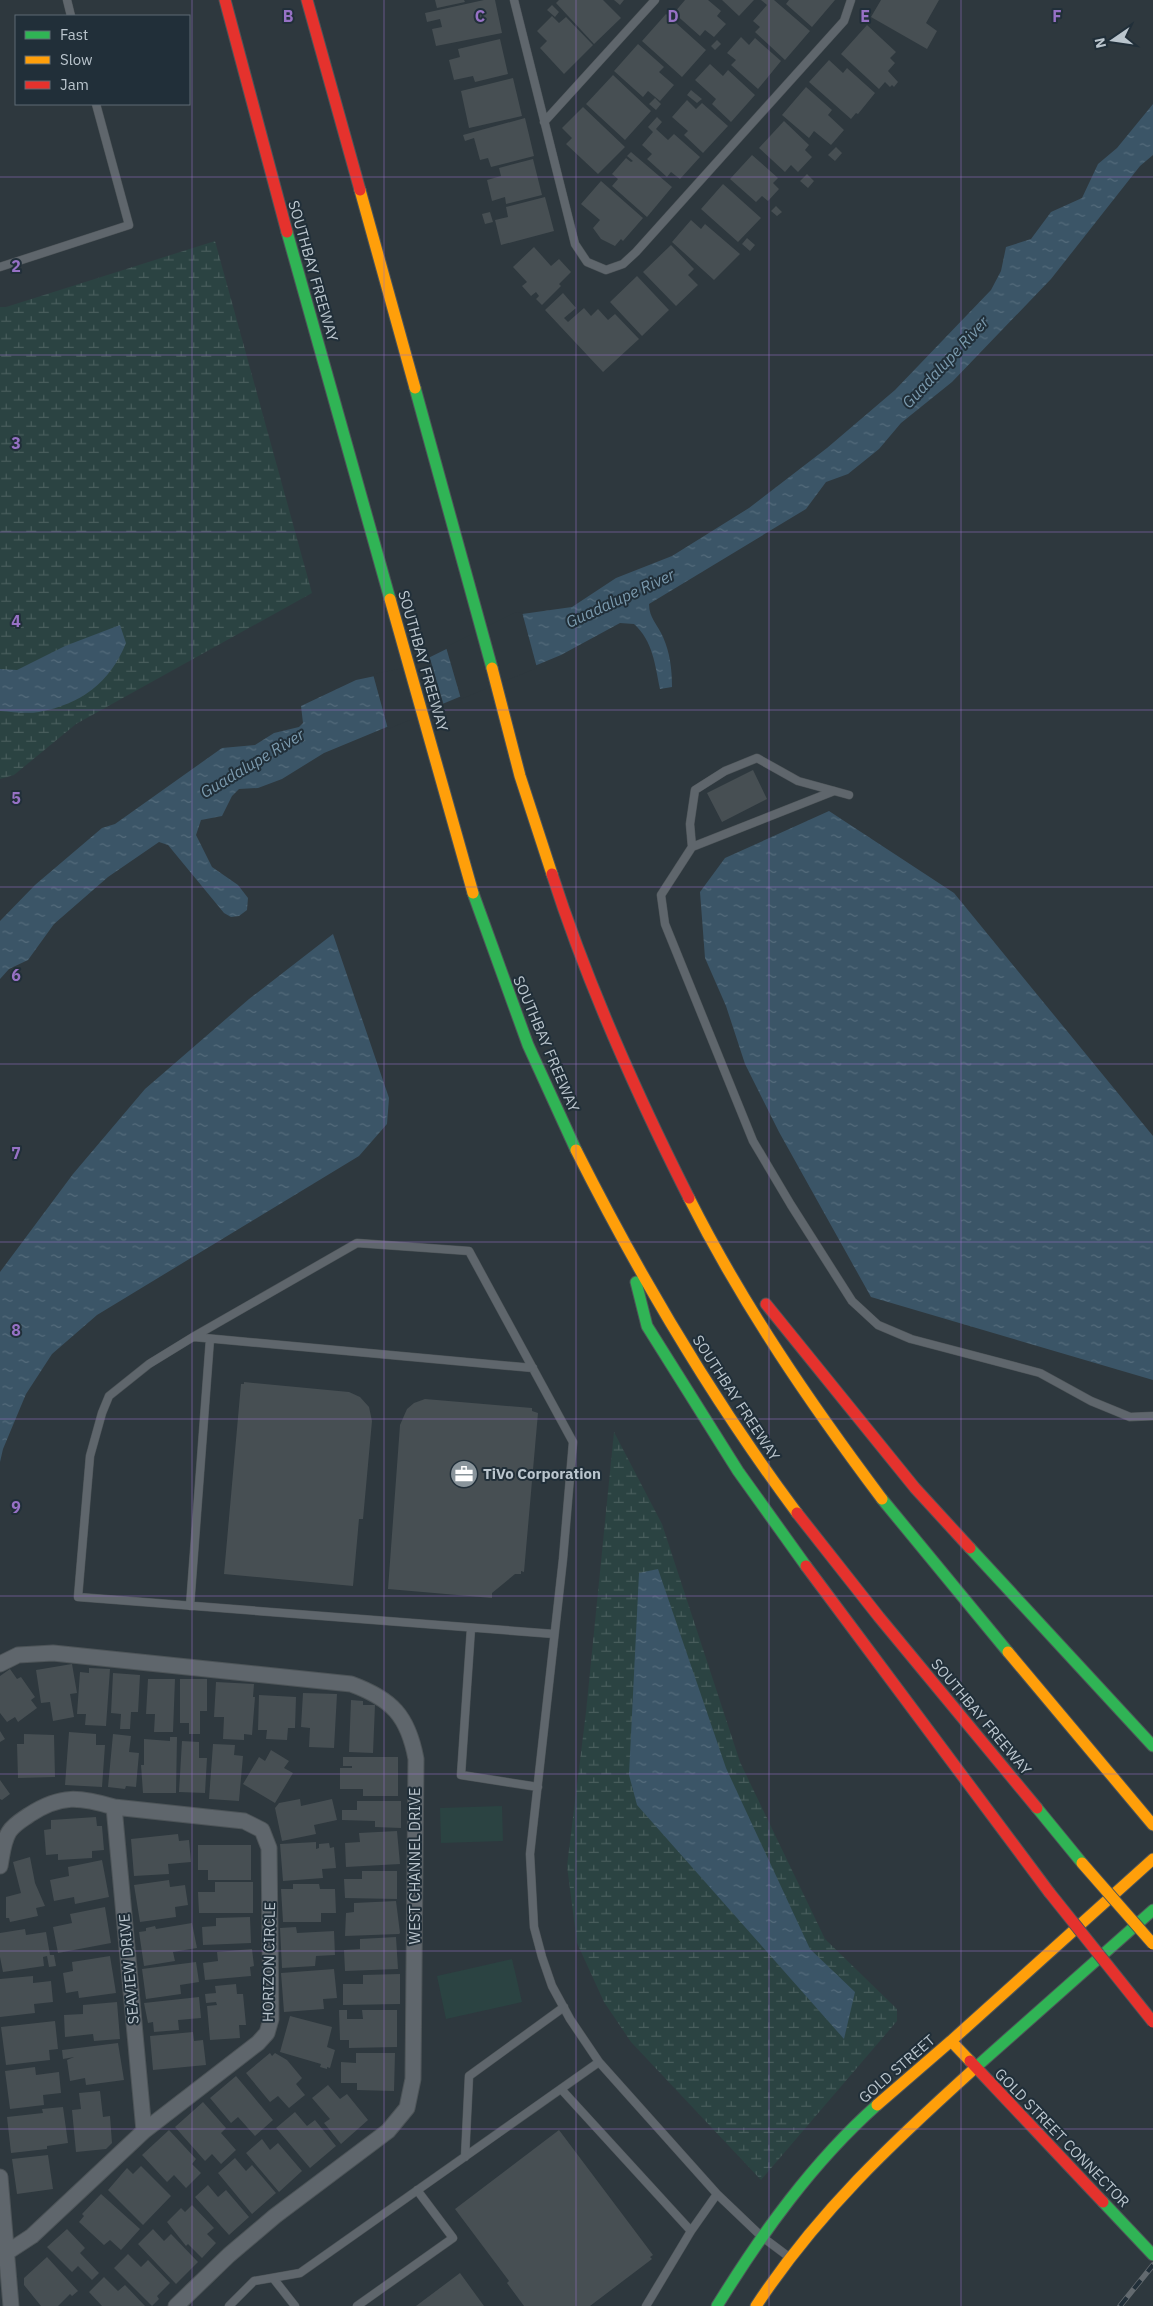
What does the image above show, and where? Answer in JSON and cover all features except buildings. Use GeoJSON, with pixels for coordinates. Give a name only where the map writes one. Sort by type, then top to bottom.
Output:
{"type":"FeatureCollection","features":[{"type":"Feature","properties":{"kind":"main road","name":"SOUTHBAY FREEWAY"},"geometry":{"type":"LineString","coordinates":[[225,0],[289,240],[449,810],[488,939],[528,1043],[576,1152],[628,1251],[693,1362],[760,1464],[848,1580],[1082,1863],[1153,1944]]}},
{"type":"Feature","properties":{"kind":"main road"},"geometry":{"type":"LineString","coordinates":[[306,0],[461,552],[520,776],[558,892],[600,1007],[647,1115],[698,1216],[755,1317],[823,1421],[903,1527],[1153,1825]]}},
{"type":"Feature","properties":{"kind":"main road"},"geometry":{"type":"LineString","coordinates":[[698,1216],[753,1288],[915,1488],[1153,1746]]}},
{"type":"Feature","properties":{"kind":"main road"},"geometry":{"type":"LineString","coordinates":[[628,1251],[647,1326],[693,1402],[799,1557],[1049,1892],[1153,2022]]}},
{"type":"Feature","properties":{"kind":"main road","name":"GOLD STREET"},"geometry":{"type":"LineString","coordinates":[[718,2306],[761,2236],[799,2187],[845,2135],[1153,1859]]}},
{"type":"Feature","properties":{"kind":"main road"},"geometry":{"type":"LineString","coordinates":[[756,2306],[789,2258],[825,2211],[863,2171],[1152,1910]]}},
{"type":"Feature","properties":{"kind":"main road","name":"GOLD STREET CONNECTOR"},"geometry":{"type":"LineString","coordinates":[[951,2041],[1153,2255]]}},
{"type":"Feature","properties":{"kind":"street","name":"WEST CHANNEL DRIVE"},"geometry":{"type":"LineString","coordinates":[[0,1664],[18,1655],[53,1652],[351,1684],[374,1693],[392,1706],[404,1720],[412,1739],[416,1759],[414,2079],[407,2108],[388,2131],[260,2228],[176,2306]]}},
{"type":"Feature","properties":{"kind":"street","name":"HORIZON CIRCLE"},"geometry":{"type":"LineString","coordinates":[[0,1866],[4,1842],[9,1831],[16,1823],[46,1804],[57,1800],[96,1802],[114,1807],[244,1821],[262,1830],[269,1848],[271,2019],[267,2033],[258,2043],[144,2131],[32,2236],[6,2253]]}},
{"type":"Feature","properties":{"kind":"street","name":"SEAVIEW DRIVE"},"geometry":{"type":"LineString","coordinates":[[114,1807],[144,2131]]}},
{"type":"Feature","properties":{"kind":"street"},"geometry":{"type":"LineString","coordinates":[[0,2177],[11,2306]]}},
{"type":"Feature","properties":{"kind":"lane"},"geometry":{"type":"LineString","coordinates":[[67,0],[71,15]]}},
{"type":"Feature","properties":{"kind":"lane"},"geometry":{"type":"LineString","coordinates":[[514,0],[575,244],[587,262],[606,270],[623,264],[636,252],[844,21],[851,0]]}},
{"type":"Feature","properties":{"kind":"lane"},"geometry":{"type":"LineString","coordinates":[[544,122],[655,0]]}},
{"type":"Feature","properties":{"kind":"lane"},"geometry":{"type":"LineString","coordinates":[[0,267],[129,225],[96,105]]}},
{"type":"Feature","properties":{"kind":"lane"},"geometry":{"type":"LineString","coordinates":[[692,847],[690,824],[695,790],[725,771],[757,758],[798,781],[849,795]]}},
{"type":"Feature","properties":{"kind":"lane"},"geometry":{"type":"LineString","coordinates":[[834,791],[692,847],[661,895],[665,924],[753,1141],[852,1301],[878,1325],[911,1339],[1040,1373],[1091,1401],[1130,1417],[1153,1416]]}},
{"type":"Feature","properties":{"kind":"lane"},"geometry":{"type":"LineString","coordinates":[[554,1634],[78,1597],[90,1456],[102,1413],[109,1396],[149,1364],[192,1337],[357,1243],[469,1251],[573,1442],[564,1560],[530,1854],[534,1927],[552,1986],[599,2062],[717,2194],[761,2236],[789,2258]]}},
{"type":"Feature","properties":{"kind":"lane"},"geometry":{"type":"LineString","coordinates":[[192,1337],[533,1368]]}},
{"type":"Feature","properties":{"kind":"lane"},"geometry":{"type":"LineString","coordinates":[[190,1606],[210,1338]]}},
{"type":"Feature","properties":{"kind":"lane"},"geometry":{"type":"LineString","coordinates":[[471,1628],[461,1775],[538,1787]]}},
{"type":"Feature","properties":{"kind":"lane"},"geometry":{"type":"LineString","coordinates":[[465,2157],[469,2076],[564,2007]]}},
{"type":"Feature","properties":{"kind":"lane"},"geometry":{"type":"LineString","coordinates":[[229,2306],[254,2281],[300,2273],[599,2062]]}},
{"type":"Feature","properties":{"kind":"lane"},"geometry":{"type":"LineString","coordinates":[[561,2089],[691,2230]]}},
{"type":"Feature","properties":{"kind":"lane"},"geometry":{"type":"LineString","coordinates":[[357,2306],[452,2238],[418,2190]]}},
{"type":"Feature","properties":{"kind":"lane"},"geometry":{"type":"LineString","coordinates":[[646,2306],[691,2230],[717,2194]]}},
{"type":"Feature","properties":{"kind":"lane"},"geometry":{"type":"LineString","coordinates":[[273,2278],[295,2306]]}},
{"type":"Feature","properties":{"kind":"green space"},"geometry":{"type":"Polygon","coordinates":[[[215,241],[312,593],[76,724],[14,775],[0,779],[0,307],[6,307],[215,241]]]}},
{"type":"Feature","properties":{"kind":"green space"},"geometry":{"type":"Polygon","coordinates":[[[614,1432],[662,1524],[740,1762],[825,1939],[897,2009],[897,2021],[761,2180],[631,2042],[604,2002],[577,1943],[567,1866],[586,1712],[614,1432]]]}},
{"type":"Feature","properties":{"kind":"green space"},"geometry":{"type":"Polygon","coordinates":[[[502,1806],[503,1841],[441,1843],[440,1808],[502,1806]]]}},
{"type":"Feature","properties":{"kind":"green space"},"geometry":{"type":"Polygon","coordinates":[[[512,1959],[522,2002],[446,2019],[437,1976],[512,1959]]]}},
{"type":"Feature","properties":{"kind":"water","name":"Guadalupe River"},"geometry":{"type":"Polygon","coordinates":[[[1153,104],[1153,155],[1140,166],[1051,279],[952,382],[901,423],[879,449],[848,474],[826,482],[806,509],[649,604],[652,617],[667,649],[671,667],[672,687],[660,689],[655,662],[645,638],[634,624],[620,623],[561,655],[324,753],[282,779],[258,788],[239,789],[232,796],[222,816],[201,820],[196,835],[212,867],[238,885],[248,898],[247,910],[239,916],[231,917],[224,913],[168,845],[159,842],[108,877],[54,924],[28,960],[9,969],[0,979],[0,921],[35,885],[102,828],[115,824],[222,748],[255,745],[274,733],[299,727],[303,723],[301,706],[356,680],[404,670],[515,615],[572,607],[616,578],[672,556],[749,508],[827,448],[895,390],[991,290],[1001,271],[1006,247],[1031,239],[1051,212],[1082,198],[1098,164],[1117,148],[1153,104]]]}},
{"type":"Feature","properties":{"kind":"water"},"geometry":{"type":"Polygon","coordinates":[[[120,625],[126,643],[112,670],[92,690],[68,703],[39,712],[0,711],[0,669],[17,670],[65,646],[120,625]]]}},
{"type":"Feature","properties":{"kind":"water"},"geometry":{"type":"Polygon","coordinates":[[[829,811],[954,893],[1153,1136],[1153,1380],[871,1297],[779,1132],[745,1064],[726,1006],[705,958],[700,892],[725,858],[829,811]]]}},
{"type":"Feature","properties":{"kind":"water"},"geometry":{"type":"Polygon","coordinates":[[[333,934],[389,1098],[387,1124],[359,1156],[97,1315],[52,1354],[26,1394],[3,1449],[0,1462],[0,1272],[73,1174],[145,1089],[249,999],[333,934]]]}},
{"type":"Feature","properties":{"kind":"water"},"geometry":{"type":"Polygon","coordinates":[[[658,1569],[726,1768],[810,1949],[855,1992],[844,2039],[637,1805],[629,1775],[639,1573],[658,1569]]]}},
{"type":"Feature","properties":{"kind":"pier"},"geometry":{"type":"Polygon","coordinates":[[[522,612],[537,668],[461,699],[446,647],[514,613],[522,612]]]}},
{"type":"Feature","properties":{"kind":"pier"},"geometry":{"type":"Polygon","coordinates":[[[429,655],[444,706],[388,729],[373,674],[403,668],[429,655]]]}},
{"type":"Feature","properties":{"kind":"railway"},"geometry":{"type":"LineString","coordinates":[[1120,2306],[1153,2265]]}},
{"type":"Feature","properties":{"kind":"traffic: fast"},"geometry":{"type":"LineString","coordinates":[[287,232],[390,599]]}},
{"type":"Feature","properties":{"kind":"traffic: fast"},"geometry":{"type":"LineString","coordinates":[[415,388],[492,668]]}},
{"type":"Feature","properties":{"kind":"traffic: fast"},"geometry":{"type":"LineString","coordinates":[[473,893],[528,1045],[576,1150]]}},
{"type":"Feature","properties":{"kind":"traffic: fast"},"geometry":{"type":"LineString","coordinates":[[636,1282],[647,1326],[738,1471],[806,1566]]}},
{"type":"Feature","properties":{"kind":"traffic: fast"},"geometry":{"type":"LineString","coordinates":[[882,1499],[1008,1652]]}},
{"type":"Feature","properties":{"kind":"traffic: fast"},"geometry":{"type":"LineString","coordinates":[[970,1548],[1153,1746]]}},
{"type":"Feature","properties":{"kind":"traffic: fast"},"geometry":{"type":"LineString","coordinates":[[1037,1808],[1082,1863]]}},
{"type":"Feature","properties":{"kind":"traffic: fast"},"geometry":{"type":"LineString","coordinates":[[975,2068],[1153,1910]]}},
{"type":"Feature","properties":{"kind":"traffic: fast"},"geometry":{"type":"LineString","coordinates":[[717,2306],[771,2225],[810,2174],[831,2150],[877,2105]]}},
{"type":"Feature","properties":{"kind":"traffic: fast"},"geometry":{"type":"LineString","coordinates":[[1103,2202],[1153,2255]]}},
{"type":"Feature","properties":{"kind":"traffic: slow"},"geometry":{"type":"LineString","coordinates":[[360,190],[415,388]]}},
{"type":"Feature","properties":{"kind":"traffic: slow"},"geometry":{"type":"LineString","coordinates":[[390,599],[473,893]]}},
{"type":"Feature","properties":{"kind":"traffic: slow"},"geometry":{"type":"LineString","coordinates":[[492,668],[520,776],[552,874]]}},
{"type":"Feature","properties":{"kind":"traffic: slow"},"geometry":{"type":"LineString","coordinates":[[576,1150],[652,1291],[707,1382],[797,1513]]}},
{"type":"Feature","properties":{"kind":"traffic: slow"},"geometry":{"type":"LineString","coordinates":[[689,1198],[732,1277],[779,1353],[829,1427],[882,1499]]}},
{"type":"Feature","properties":{"kind":"traffic: slow"},"geometry":{"type":"LineString","coordinates":[[1008,1652],[1153,1825]]}},
{"type":"Feature","properties":{"kind":"traffic: slow"},"geometry":{"type":"LineString","coordinates":[[970,2061],[951,2041],[1153,1859]]}},
{"type":"Feature","properties":{"kind":"traffic: slow"},"geometry":{"type":"LineString","coordinates":[[1082,1863],[1153,1944]]}},
{"type":"Feature","properties":{"kind":"traffic: slow"},"geometry":{"type":"LineString","coordinates":[[877,2105],[951,2041]]}},
{"type":"Feature","properties":{"kind":"traffic: slow"},"geometry":{"type":"LineString","coordinates":[[756,2306],[780,2272],[831,2209],[886,2151],[975,2068]]}},
{"type":"Feature","properties":{"kind":"traffic: jam"},"geometry":{"type":"LineString","coordinates":[[225,0],[287,232]]}},
{"type":"Feature","properties":{"kind":"traffic: jam"},"geometry":{"type":"LineString","coordinates":[[307,0],[360,190]]}},
{"type":"Feature","properties":{"kind":"traffic: jam"},"geometry":{"type":"LineString","coordinates":[[552,874],[581,957],[614,1039],[650,1119],[689,1198]]}},
{"type":"Feature","properties":{"kind":"traffic: jam"},"geometry":{"type":"LineString","coordinates":[[766,1304],[915,1488],[970,1548]]}},
{"type":"Feature","properties":{"kind":"traffic: jam"},"geometry":{"type":"LineString","coordinates":[[797,1513],[879,1617],[1037,1808]]}},
{"type":"Feature","properties":{"kind":"traffic: jam"},"geometry":{"type":"LineString","coordinates":[[806,1566],[1049,1892]]}},
{"type":"Feature","properties":{"kind":"traffic: jam"},"geometry":{"type":"LineString","coordinates":[[1049,1892],[1153,2022]]}},
{"type":"Feature","properties":{"kind":"traffic: jam"},"geometry":{"type":"LineString","coordinates":[[970,2061],[1103,2202]]}},
{"type":"Feature","properties":{"kind":"place","name":"TiVo Corporation"},"geometry":{"type":"Point","coordinates":[464,1474]}}]}
